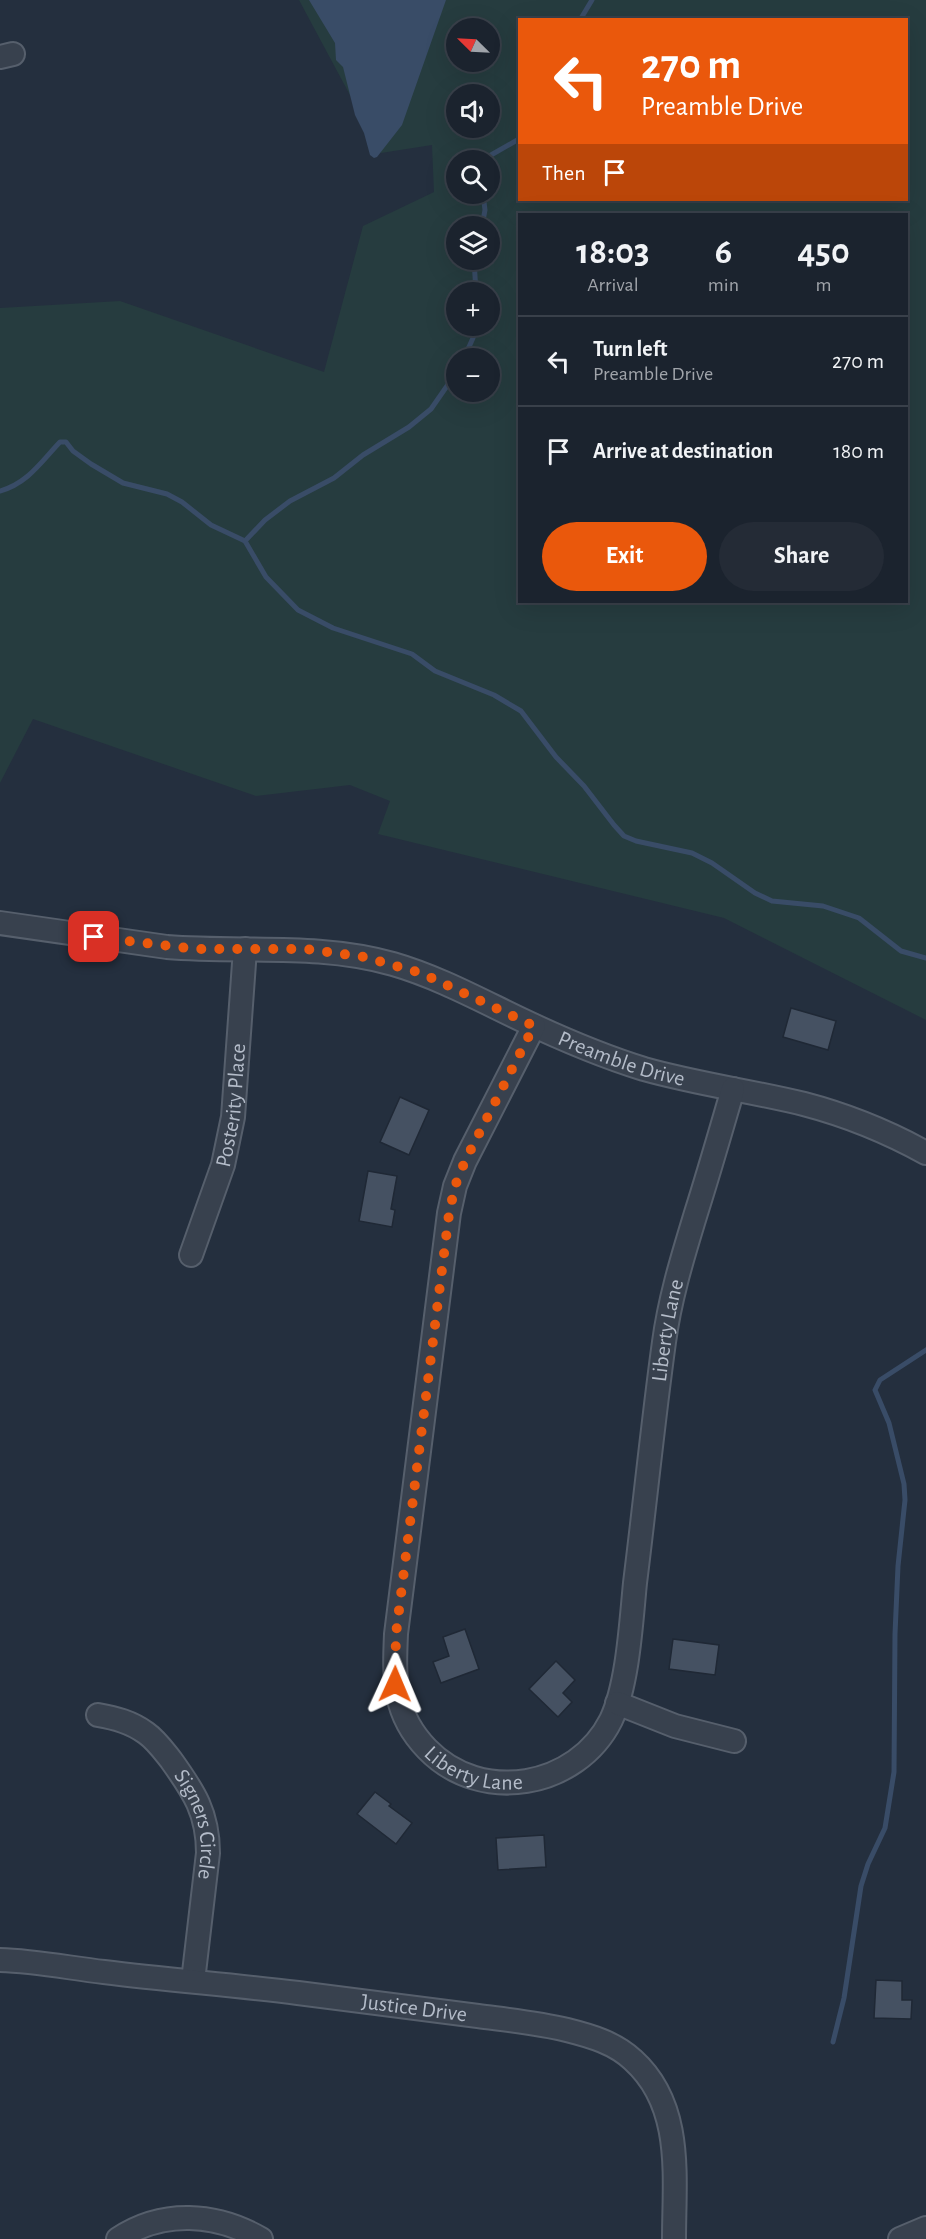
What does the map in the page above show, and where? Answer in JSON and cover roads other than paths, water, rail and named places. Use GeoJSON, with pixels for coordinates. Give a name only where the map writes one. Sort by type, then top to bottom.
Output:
{"type":"FeatureCollection","features":[{"type":"Feature","properties":{"kind":"street","name":"Preamble Drive"},"geometry":{"type":"LineString","coordinates":[[0,923],[167,947],[306,949],[336,952],[394,964],[446,984],[576,1045],[632,1065],[689,1080],[807,1105],[895,1137],[926,1153]]}},
{"type":"Feature","properties":{"kind":"street","name":"Posterity Place"},"geometry":{"type":"LineString","coordinates":[[191,1255],[223,1165],[233,1117],[245,949]]}},
{"type":"Feature","properties":{"kind":"street","name":"Liberty Lane"},"geometry":{"type":"LineString","coordinates":[[534,1026],[465,1161],[455,1186],[449,1214],[396,1634],[395,1684],[404,1715],[427,1749],[446,1765],[467,1776],[492,1783],[516,1783],[562,1770],[582,1757],[599,1740],[612,1718],[617,1702],[632,1614],[663,1351],[672,1294],[734,1089]]}},
{"type":"Feature","properties":{"kind":"street"},"geometry":{"type":"LineString","coordinates":[[617,1702],[675,1726],[734,1741]]}},
{"type":"Feature","properties":{"kind":"street","name":"Signers Circle"},"geometry":{"type":"LineString","coordinates":[[98,1715],[131,1724],[161,1747],[184,1778],[203,1813],[208,1832],[208,1853],[193,1981]]}},
{"type":"Feature","properties":{"kind":"street","name":"Justice Drive"},"geometry":{"type":"LineString","coordinates":[[0,1960],[21,1960],[103,1972],[402,2006],[541,2025],[591,2036],[612,2045],[632,2059],[648,2076],[669,2117],[674,2160],[674,2239]]}},
{"type":"Feature","properties":{"kind":"street"},"geometry":{"type":"LineString","coordinates":[[118,2239],[143,2226],[184,2217],[206,2218],[227,2223],[261,2239]]}},
{"type":"Feature","properties":{"kind":"street"},"geometry":{"type":"LineString","coordinates":[[900,2239],[926,2228]]}},
{"type":"Feature","properties":{"kind":"water"},"geometry":{"type":"Polygon","coordinates":[[[309,0],[446,0],[402,125],[377,157],[370,155],[364,133],[355,115],[343,67],[336,60],[335,43],[309,0]]]}},
{"type":"Feature","properties":{"kind":"waterway"},"geometry":{"type":"LineString","coordinates":[[581,18],[592,0]]}},
{"type":"Feature","properties":{"kind":"waterway"},"geometry":{"type":"LineString","coordinates":[[500,150],[518,140]]}},
{"type":"Feature","properties":{"kind":"waterway"},"geometry":{"type":"LineString","coordinates":[[484,204],[484,216]]}},
{"type":"Feature","properties":{"kind":"waterway"},"geometry":{"type":"LineString","coordinates":[[475,270],[475,282]]}},
{"type":"Feature","properties":{"kind":"waterway"},"geometry":{"type":"LineString","coordinates":[[468,348],[474,336]]}},
{"type":"Feature","properties":{"kind":"waterway"},"geometry":{"type":"LineString","coordinates":[[245,541],[265,520],[290,501],[334,478],[363,455],[409,427],[431,409],[446,387]]}},
{"type":"Feature","properties":{"kind":"waterway"},"geometry":{"type":"LineString","coordinates":[[0,491],[19,483],[60,442],[66,442],[73,451],[91,464],[123,483],[167,494],[182,502],[211,525],[245,541],[266,577],[298,610],[333,628],[412,654],[435,671],[494,695],[521,711],[556,757],[584,786],[624,836],[636,841],[692,853],[712,863],[755,893],[772,901],[823,906],[859,918],[901,951],[926,958]]}},
{"type":"Feature","properties":{"kind":"waterway"},"geometry":{"type":"LineString","coordinates":[[833,2042],[844,1998],[861,1886],[868,1864],[885,1828],[894,1772],[895,1634],[898,1566],[905,1500],[904,1484],[889,1423],[875,1390],[880,1380],[926,1350]]}}]}
